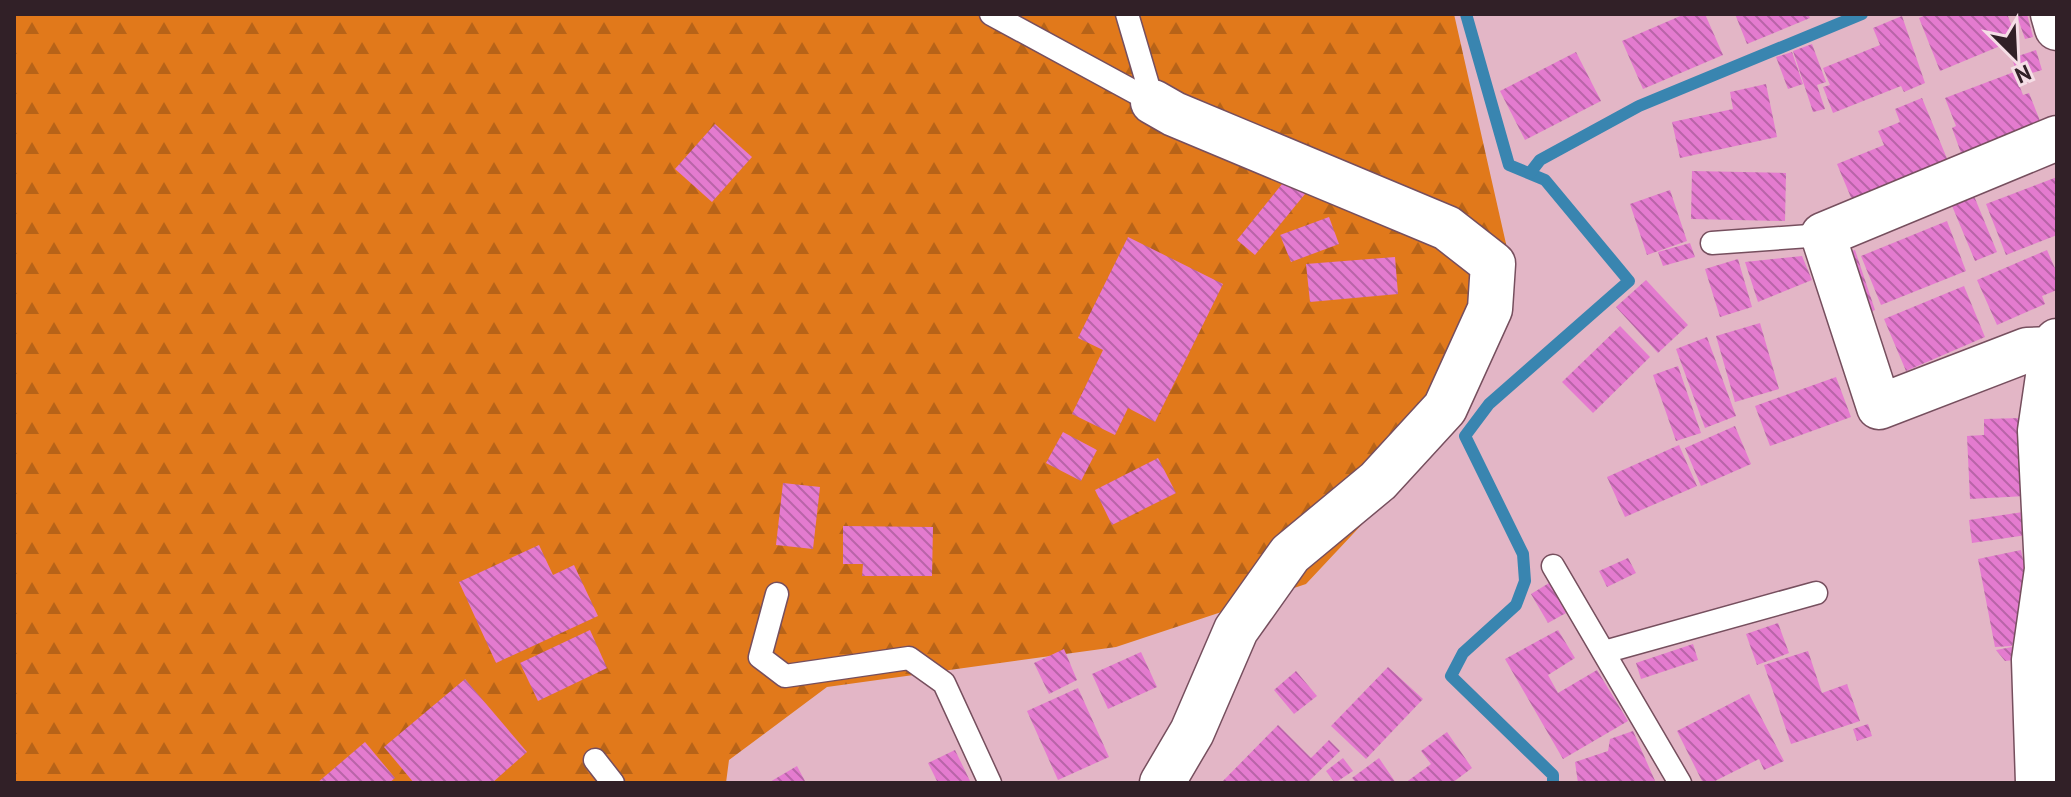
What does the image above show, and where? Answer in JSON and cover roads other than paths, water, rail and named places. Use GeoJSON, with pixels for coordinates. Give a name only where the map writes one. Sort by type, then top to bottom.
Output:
{"type":"FeatureCollection","features":[{"type":"Feature","properties":{"kind":"street"},"geometry":{"type":"LineString","coordinates":[[2053,14],[2057,28]]}},
{"type":"Feature","properties":{"kind":"street"},"geometry":{"type":"LineString","coordinates":[[1153,102],[1174,114],[1447,228],[1493,264],[1490,309],[1445,408],[1378,481],[1290,554],[1236,630],[1175,776]]}},
{"type":"Feature","properties":{"kind":"street"},"geometry":{"type":"LineString","coordinates":[[2038,783],[2034,660],[2047,569],[2040,431],[2055,345],[2027,350],[1879,407],[1823,235],[2057,138]]}},
{"type":"Feature","properties":{"kind":"lane"},"geometry":{"type":"LineString","coordinates":[[991,14],[1153,102]]}},
{"type":"Feature","properties":{"kind":"lane"},"geometry":{"type":"LineString","coordinates":[[1127,14],[1153,102]]}},
{"type":"Feature","properties":{"kind":"lane"},"geometry":{"type":"LineString","coordinates":[[1712,243],[1823,235]]}},
{"type":"Feature","properties":{"kind":"lane"},"geometry":{"type":"LineString","coordinates":[[1553,566],[1680,783]]}},
{"type":"Feature","properties":{"kind":"lane"},"geometry":{"type":"LineString","coordinates":[[1604,652],[1816,593]]}},
{"type":"Feature","properties":{"kind":"lane"},"geometry":{"type":"LineString","coordinates":[[777,594],[760,657],[785,676],[909,658],[944,683],[990,783]]}},
{"type":"Feature","properties":{"kind":"lane"},"geometry":{"type":"LineString","coordinates":[[595,760],[613,783]]}},
{"type":"Feature","properties":{"kind":"waterway"},"geometry":{"type":"LineString","coordinates":[[1466,14],[1509,165],[1545,180],[1629,281],[1489,404],[1465,436],[1523,554],[1525,581],[1516,605],[1463,653],[1451,676],[1553,775],[1553,783]]}},
{"type":"Feature","properties":{"kind":"waterway"},"geometry":{"type":"LineString","coordinates":[[1530,173],[1540,160],[1639,106],[1862,14]]}}]}
